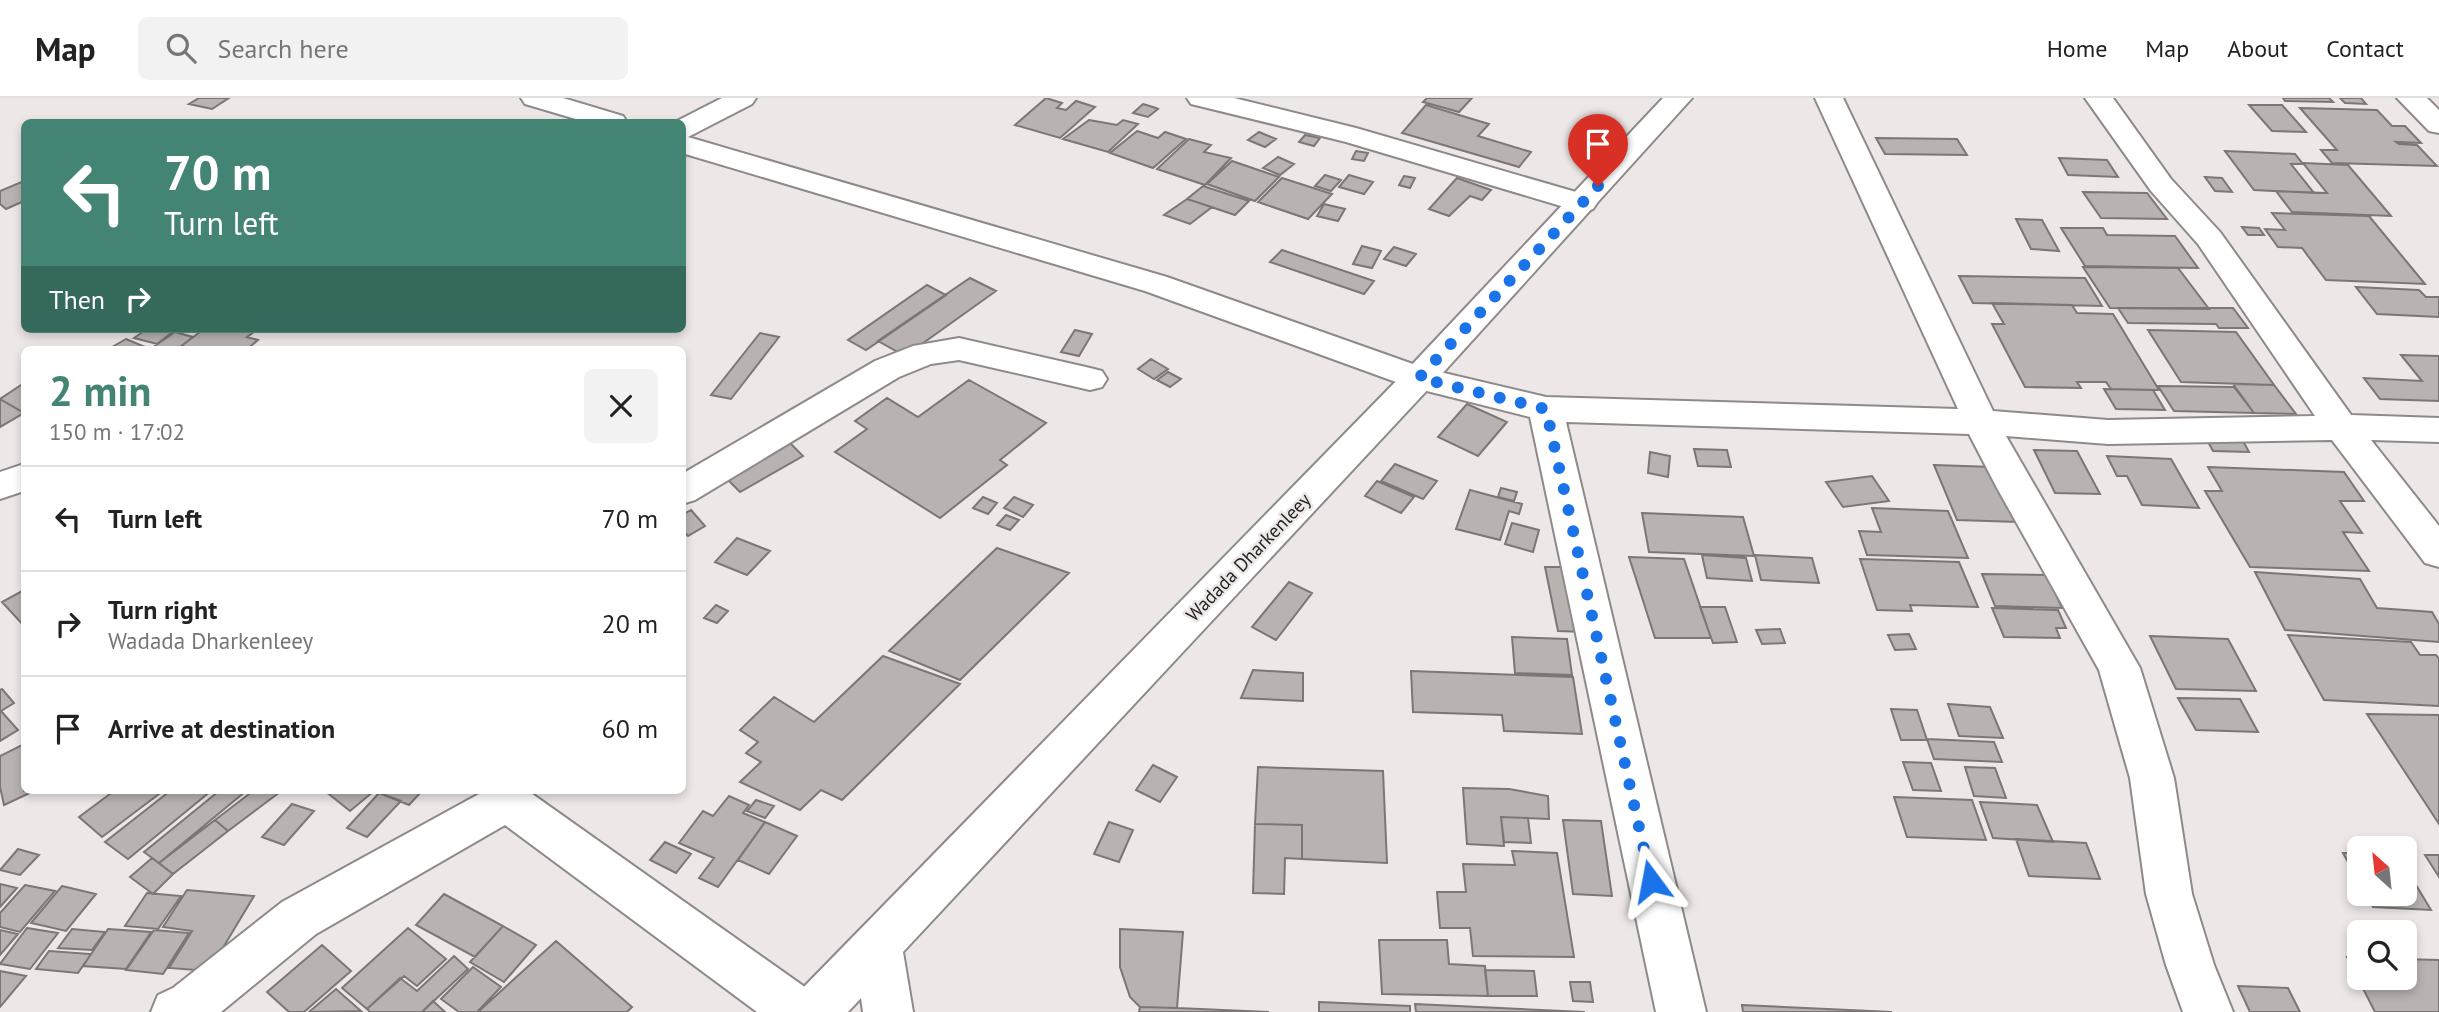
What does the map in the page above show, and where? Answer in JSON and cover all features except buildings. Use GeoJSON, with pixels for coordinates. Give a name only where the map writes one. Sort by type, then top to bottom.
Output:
{"type":"FeatureCollection","features":[{"type":"Feature","properties":{"kind":"street"},"geometry":{"type":"LineString","coordinates":[[535,98],[603,119]]}},
{"type":"Feature","properties":{"kind":"street"},"geometry":{"type":"LineString","coordinates":[[686,128],[742,98]]}},
{"type":"Feature","properties":{"kind":"street"},"geometry":{"type":"LineString","coordinates":[[1201,98],[1356,136],[1582,203]]}},
{"type":"Feature","properties":{"kind":"street","name":"Wadada Dharkenleey"},"geometry":{"type":"LineString","coordinates":[[814,1012],[1419,378],[1678,98]]}},
{"type":"Feature","properties":{"kind":"street"},"geometry":{"type":"LineString","coordinates":[[1829,98],[1981,422],[2015,488],[2119,668],[2152,778],[2169,894],[2190,965],[2208,1012]]}},
{"type":"Feature","properties":{"kind":"street"},"geometry":{"type":"LineString","coordinates":[[2099,98],[2161,185],[2209,239],[2341,427],[2439,553]]}},
{"type":"Feature","properties":{"kind":"street"},"geometry":{"type":"LineString","coordinates":[[2411,98],[2439,125]]}},
{"type":"Feature","properties":{"kind":"street"},"geometry":{"type":"LineString","coordinates":[[686,146],[1156,284],[1419,378],[1546,409],[1981,422],[2108,432],[2341,427],[2439,430]]}},
{"type":"Feature","properties":{"kind":"street"},"geometry":{"type":"LineString","coordinates":[[686,489],[887,369],[925,354],[959,349],[1090,379]]}},
{"type":"Feature","properties":{"kind":"street"},"geometry":{"type":"LineString","coordinates":[[1546,409],[1681,1012]]}},
{"type":"Feature","properties":{"kind":"street"},"geometry":{"type":"LineString","coordinates":[[0,486],[21,478]]}},
{"type":"Feature","properties":{"kind":"street"},"geometry":{"type":"LineString","coordinates":[[176,1012],[191,1005],[299,918],[504,796],[798,1012]]}},
{"type":"Feature","properties":{"kind":"street"},"geometry":{"type":"LineString","coordinates":[[878,945],[888,1012]]}},
{"type":"Feature","properties":{"kind":"route"},"geometry":{"type":"LineString","coordinates":[[1598,186],[1419,378],[1546,409],[1651,881]]}}]}
